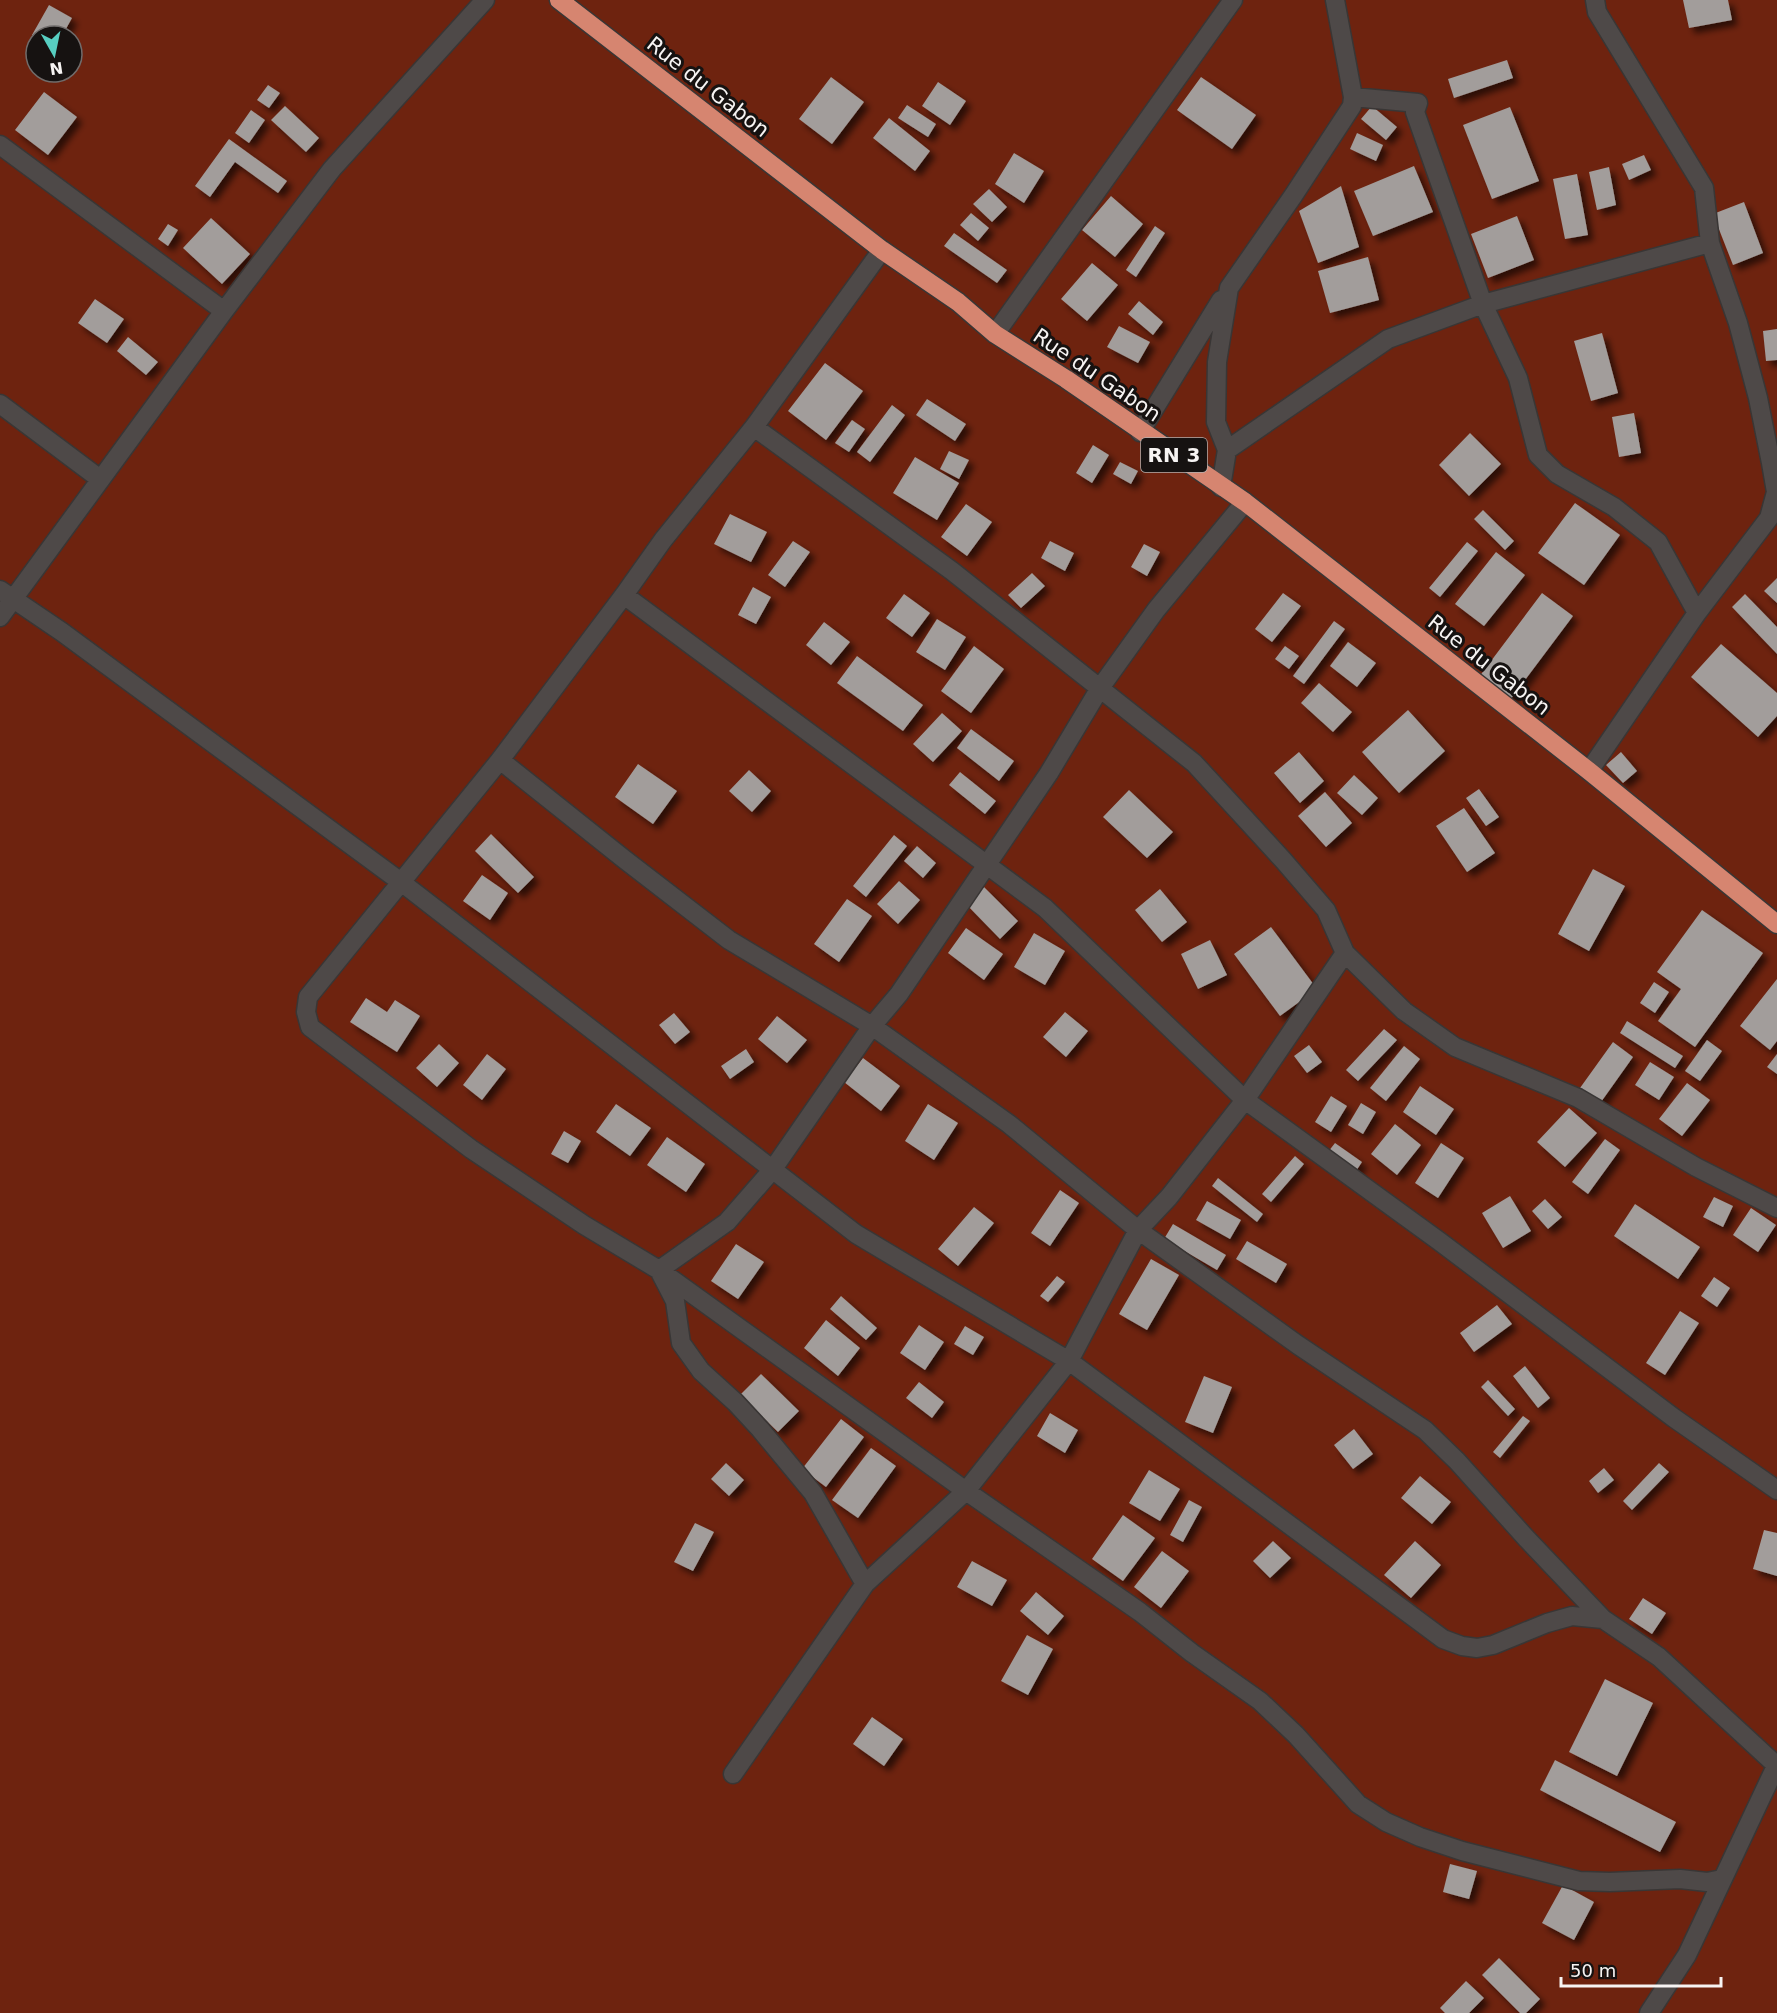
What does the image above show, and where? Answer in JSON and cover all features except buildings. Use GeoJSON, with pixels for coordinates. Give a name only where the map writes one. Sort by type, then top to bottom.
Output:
{"type":"FeatureCollection","features":[{"type":"Feature","properties":{"kind":"highway","name":"Rue du Gabon"},"geometry":{"type":"LineString","coordinates":[[559,0],[882,250],[958,302],[995,334],[1066,379],[1245,502],[1589,771],[1777,924]]}},
{"type":"Feature","properties":{"kind":"street"},"geometry":{"type":"LineString","coordinates":[[0,617],[6,595],[100,479],[332,169],[485,0]]}},
{"type":"Feature","properties":{"kind":"street"},"geometry":{"type":"LineString","coordinates":[[995,334],[1233,0]]}},
{"type":"Feature","properties":{"kind":"street"},"geometry":{"type":"LineString","coordinates":[[1140,432],[1229,288],[1352,106],[1353,97],[1335,0]]}},
{"type":"Feature","properties":{"kind":"street"},"geometry":{"type":"LineString","coordinates":[[1589,771],[1697,614],[1769,518],[1776,492],[1752,376],[1738,323],[1710,243],[1704,188],[1597,12],[1595,0]]}},
{"type":"Feature","properties":{"kind":"street"},"geometry":{"type":"LineString","coordinates":[[1353,97],[1418,103],[1415,112],[1484,304],[1518,378],[1538,455],[1557,474],[1614,507],[1658,542],[1697,614]]}},
{"type":"Feature","properties":{"kind":"street"},"geometry":{"type":"LineString","coordinates":[[0,145],[224,311]]}},
{"type":"Feature","properties":{"kind":"street"},"geometry":{"type":"LineString","coordinates":[[1227,450],[1388,339],[1484,304],[1710,243]]}},
{"type":"Feature","properties":{"kind":"street"},"geometry":{"type":"LineString","coordinates":[[882,250],[754,427],[663,540],[500,760],[309,997],[306,1012],[310,1027],[471,1149],[584,1225],[659,1270],[966,1491],[1140,1612],[1192,1653],[1260,1701],[1296,1735],[1359,1804],[1386,1822],[1462,1851],[1579,1881],[1680,1879],[1707,1882],[1722,1878]]}},
{"type":"Feature","properties":{"kind":"street"},"geometry":{"type":"LineString","coordinates":[[1221,486],[1227,450],[1216,422],[1216,362],[1229,288]]}},
{"type":"Feature","properties":{"kind":"street"},"geometry":{"type":"LineString","coordinates":[[0,404],[100,479]]}},
{"type":"Feature","properties":{"kind":"street"},"geometry":{"type":"LineString","coordinates":[[754,427],[952,571],[1194,763],[1326,910],[1345,953],[1404,1011],[1455,1047],[1578,1098],[1696,1167],[1777,1208]]}},
{"type":"Feature","properties":{"kind":"street"},"geometry":{"type":"LineString","coordinates":[[659,1270],[727,1222],[773,1169],[872,1026],[899,994],[1049,773],[1100,688],[1156,610],[1245,502]]}},
{"type":"Feature","properties":{"kind":"street"},"geometry":{"type":"LineString","coordinates":[[6,595],[62,632],[400,882],[856,1234],[1069,1361],[1443,1639],[1462,1646],[1477,1648],[1493,1645],[1547,1623],[1572,1616],[1603,1619]]}},
{"type":"Feature","properties":{"kind":"street"},"geometry":{"type":"LineString","coordinates":[[624,595],[1045,908],[1245,1100],[1439,1241],[1674,1418],[1777,1490]]}},
{"type":"Feature","properties":{"kind":"street"},"geometry":{"type":"LineString","coordinates":[[500,760],[624,860],[729,940],[872,1026],[1009,1124],[1138,1230],[1298,1345],[1425,1430],[1457,1461],[1603,1619],[1659,1657],[1777,1764],[1687,1955],[1649,2013]]}},
{"type":"Feature","properties":{"kind":"street"},"geometry":{"type":"LineString","coordinates":[[733,1774],[865,1584],[966,1491],[1069,1361],[1138,1230],[1169,1197],[1245,1100],[1345,953]]}},
{"type":"Feature","properties":{"kind":"street"},"geometry":{"type":"LineString","coordinates":[[659,1270],[675,1301],[681,1343],[701,1371],[760,1429],[813,1493],[865,1584]]}},
{"type":"Feature","properties":{"kind":"shaded area"},"geometry":{"type":"Polygon","coordinates":[[[0,0],[1777,0],[1777,2013],[0,2013],[0,0]]]}}]}
